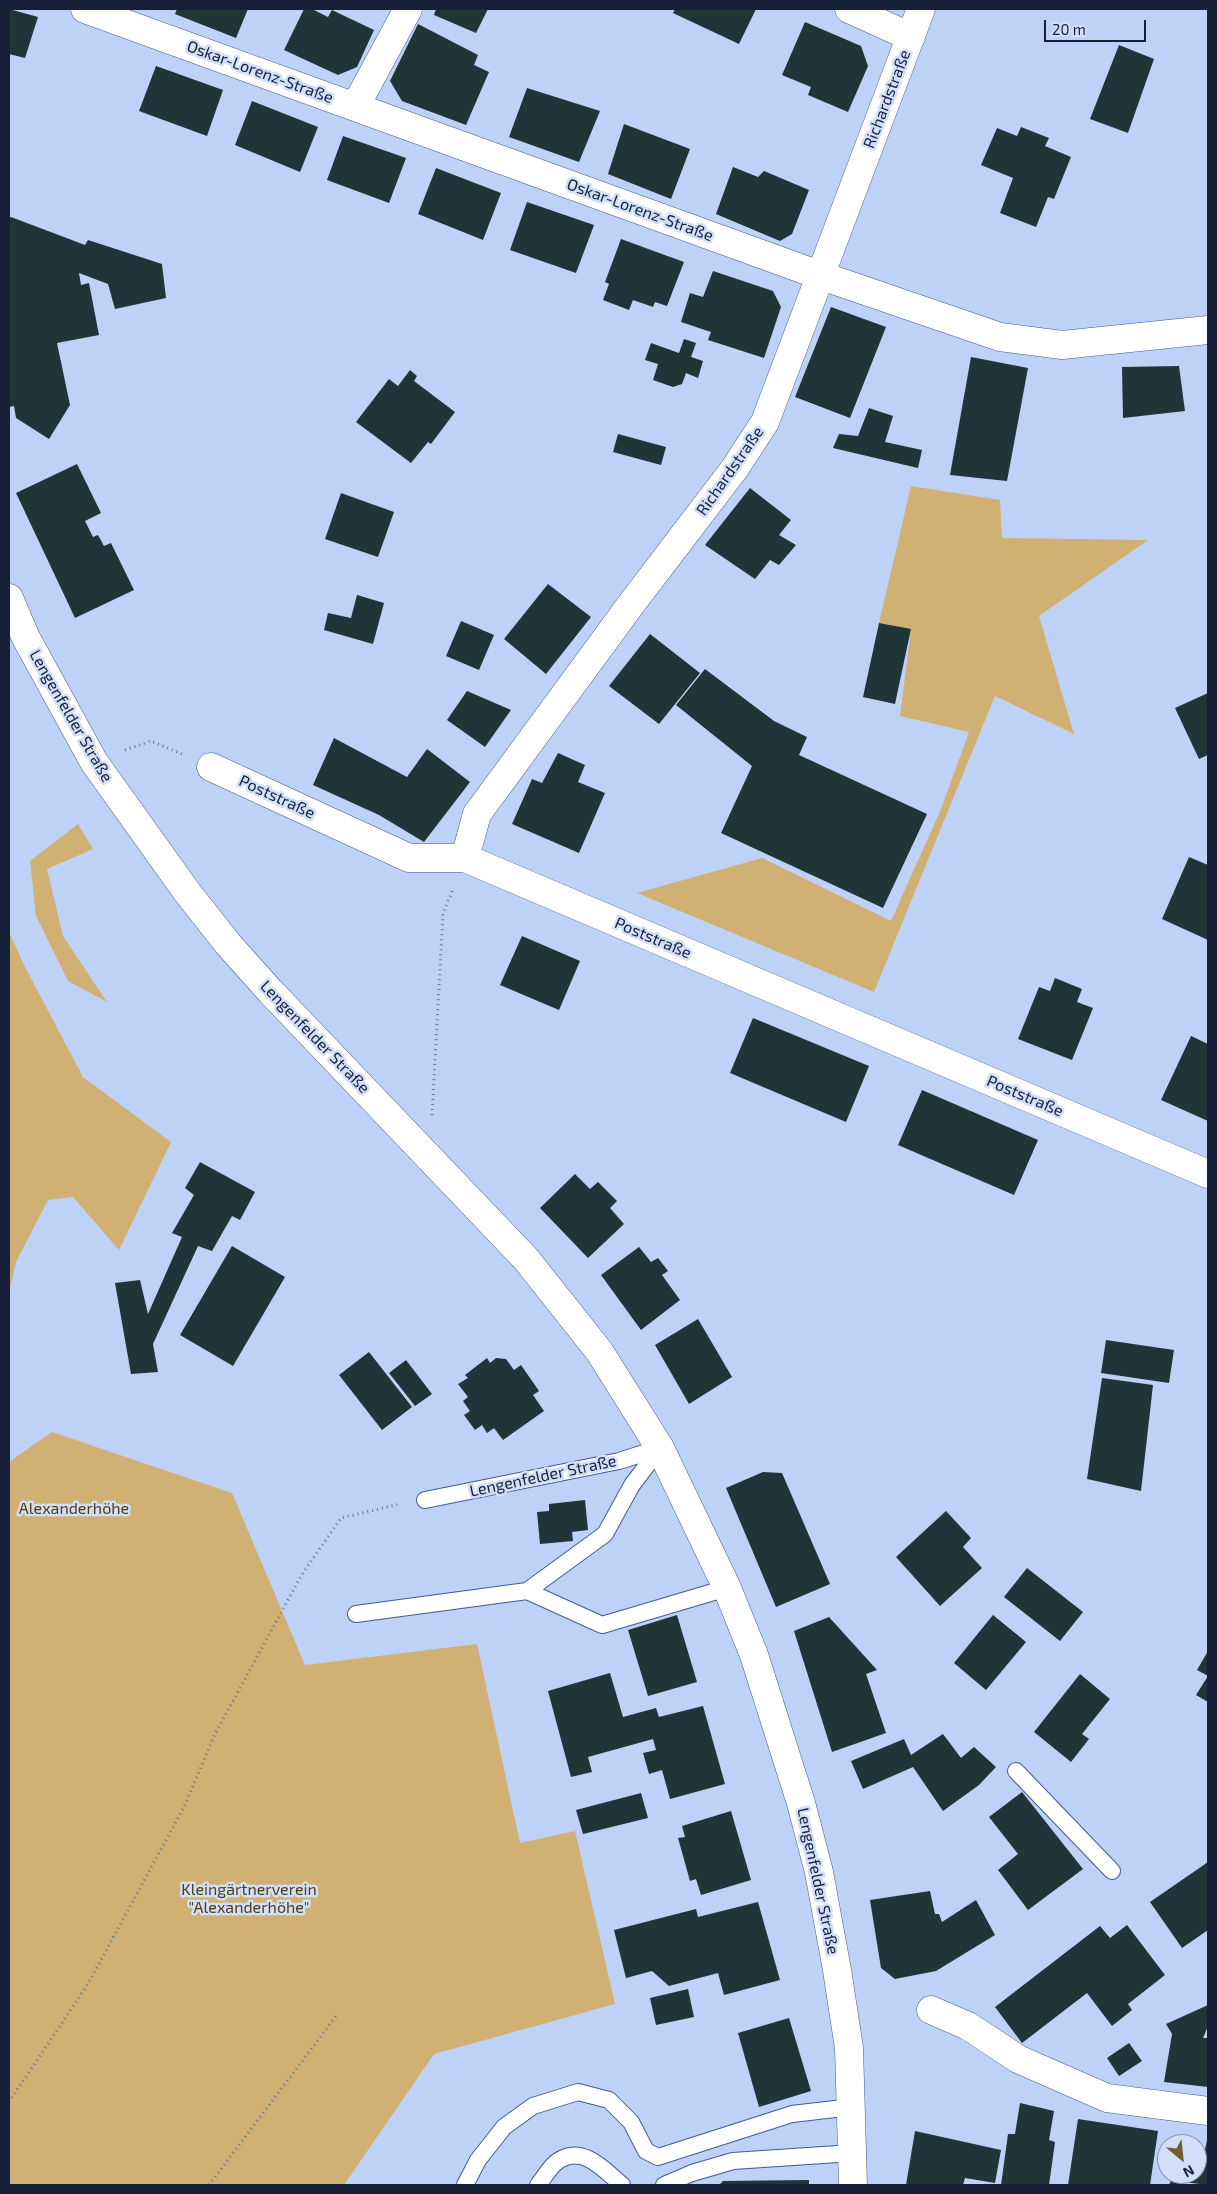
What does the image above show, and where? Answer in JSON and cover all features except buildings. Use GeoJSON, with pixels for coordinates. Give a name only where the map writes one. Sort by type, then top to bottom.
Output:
{"type":"FeatureCollection","features":[{"type":"Feature","properties":{"kind":"street","name":"Oskar-Lorenz-Straße"},"geometry":{"type":"LineString","coordinates":[[85,9],[819,275],[1000,337],[1062,345],[1208,330]]}},
{"type":"Feature","properties":{"kind":"street"},"geometry":{"type":"LineString","coordinates":[[355,107],[408,9]]}},
{"type":"Feature","properties":{"kind":"street"},"geometry":{"type":"LineString","coordinates":[[849,9],[910,37]]}},
{"type":"Feature","properties":{"kind":"street","name":"Richardstraße"},"geometry":{"type":"LineString","coordinates":[[465,858],[477,814],[610,633],[735,468],[765,422],[921,9]]}},
{"type":"Feature","properties":{"kind":"street","name":"Lengenfelder Straße"},"geometry":{"type":"LineString","coordinates":[[9,598],[26,638],[94,762],[187,892],[228,944],[538,1274],[599,1351],[660,1448],[727,1588],[754,1655],[801,1803],[821,1882],[837,1970],[848,2048],[854,2153],[853,2185]]}},
{"type":"Feature","properties":{"kind":"street","name":"Poststraße"},"geometry":{"type":"LineString","coordinates":[[211,766],[409,858],[465,858],[1208,1174]]}},
{"type":"Feature","properties":{"kind":"street"},"geometry":{"type":"LineString","coordinates":[[931,2010],[968,2026],[1018,2059],[1107,2098],[1208,2111]]}},
{"type":"Feature","properties":{"kind":"lane","name":"Lengenfelder Straße"},"geometry":{"type":"LineString","coordinates":[[425,1500],[620,1461],[660,1448]]}},
{"type":"Feature","properties":{"kind":"lane","name":"Lengenfelder Straße"},"geometry":{"type":"LineString","coordinates":[[356,1614],[527,1591],[605,1534],[632,1485],[660,1448]]}},
{"type":"Feature","properties":{"kind":"lane"},"geometry":{"type":"LineString","coordinates":[[527,1591],[602,1625],[727,1588]]}},
{"type":"Feature","properties":{"kind":"lane"},"geometry":{"type":"LineString","coordinates":[[1016,1771],[1112,1871]]}},
{"type":"Feature","properties":{"kind":"lane"},"geometry":{"type":"LineString","coordinates":[[465,2185],[478,2160],[504,2127],[533,2106],[578,2092],[609,2100],[631,2122],[646,2151],[658,2157],[792,2114],[852,2107]]}},
{"type":"Feature","properties":{"kind":"lane"},"geometry":{"type":"LineString","coordinates":[[664,2185],[692,2173],[733,2161],[854,2153]]}},
{"type":"Feature","properties":{"kind":"lane"},"geometry":{"type":"LineString","coordinates":[[538,2185],[557,2161],[571,2155],[586,2156],[622,2185]]}},
{"type":"Feature","properties":{"kind":"path"},"geometry":{"type":"LineString","coordinates":[[94,762],[151,741],[211,766]]}},
{"type":"Feature","properties":{"kind":"path"},"geometry":{"type":"LineString","coordinates":[[412,1138],[432,1117],[443,914],[465,858]]}},
{"type":"Feature","properties":{"kind":"path"},"geometry":{"type":"LineString","coordinates":[[9,2102],[88,1984],[184,1807],[215,1734],[311,1562],[342,1518],[386,1506],[425,1500]]}},
{"type":"Feature","properties":{"kind":"path"},"geometry":{"type":"LineString","coordinates":[[210,2185],[336,2016]]}},
{"type":"Feature","properties":{"kind":"green space"},"geometry":{"type":"Polygon","coordinates":[[[911,486],[1000,500],[1002,538],[1148,540],[1039,616],[1074,734],[995,696],[874,992],[637,893],[762,858],[891,921],[941,809],[969,732],[900,716],[911,630],[879,623],[911,486]]]}},
{"type":"Feature","properties":{"kind":"green space"},"geometry":{"type":"Polygon","coordinates":[[[78,824],[93,849],[47,869],[63,936],[107,1002],[68,981],[36,916],[30,861],[78,824]]]}},
{"type":"Feature","properties":{"kind":"green space"},"geometry":{"type":"Polygon","coordinates":[[[9,932],[25,967],[83,1077],[171,1142],[119,1250],[73,1197],[48,1200],[16,1262],[9,1293],[9,932]]]}},
{"type":"Feature","properties":{"kind":"green space","name":"Kleingärtnerverein \"Alexanderhöhe\""},"geometry":{"type":"Polygon","coordinates":[[[52,1432],[232,1493],[305,1665],[477,1644],[520,1843],[575,1831],[615,2004],[434,2054],[344,2185],[9,2185],[9,1462],[52,1432]]]}},
{"type":"Feature","properties":{"kind":"park label","name":"Alexanderhöhe"},"geometry":{"type":"Point","coordinates":[74,1509]}}]}
